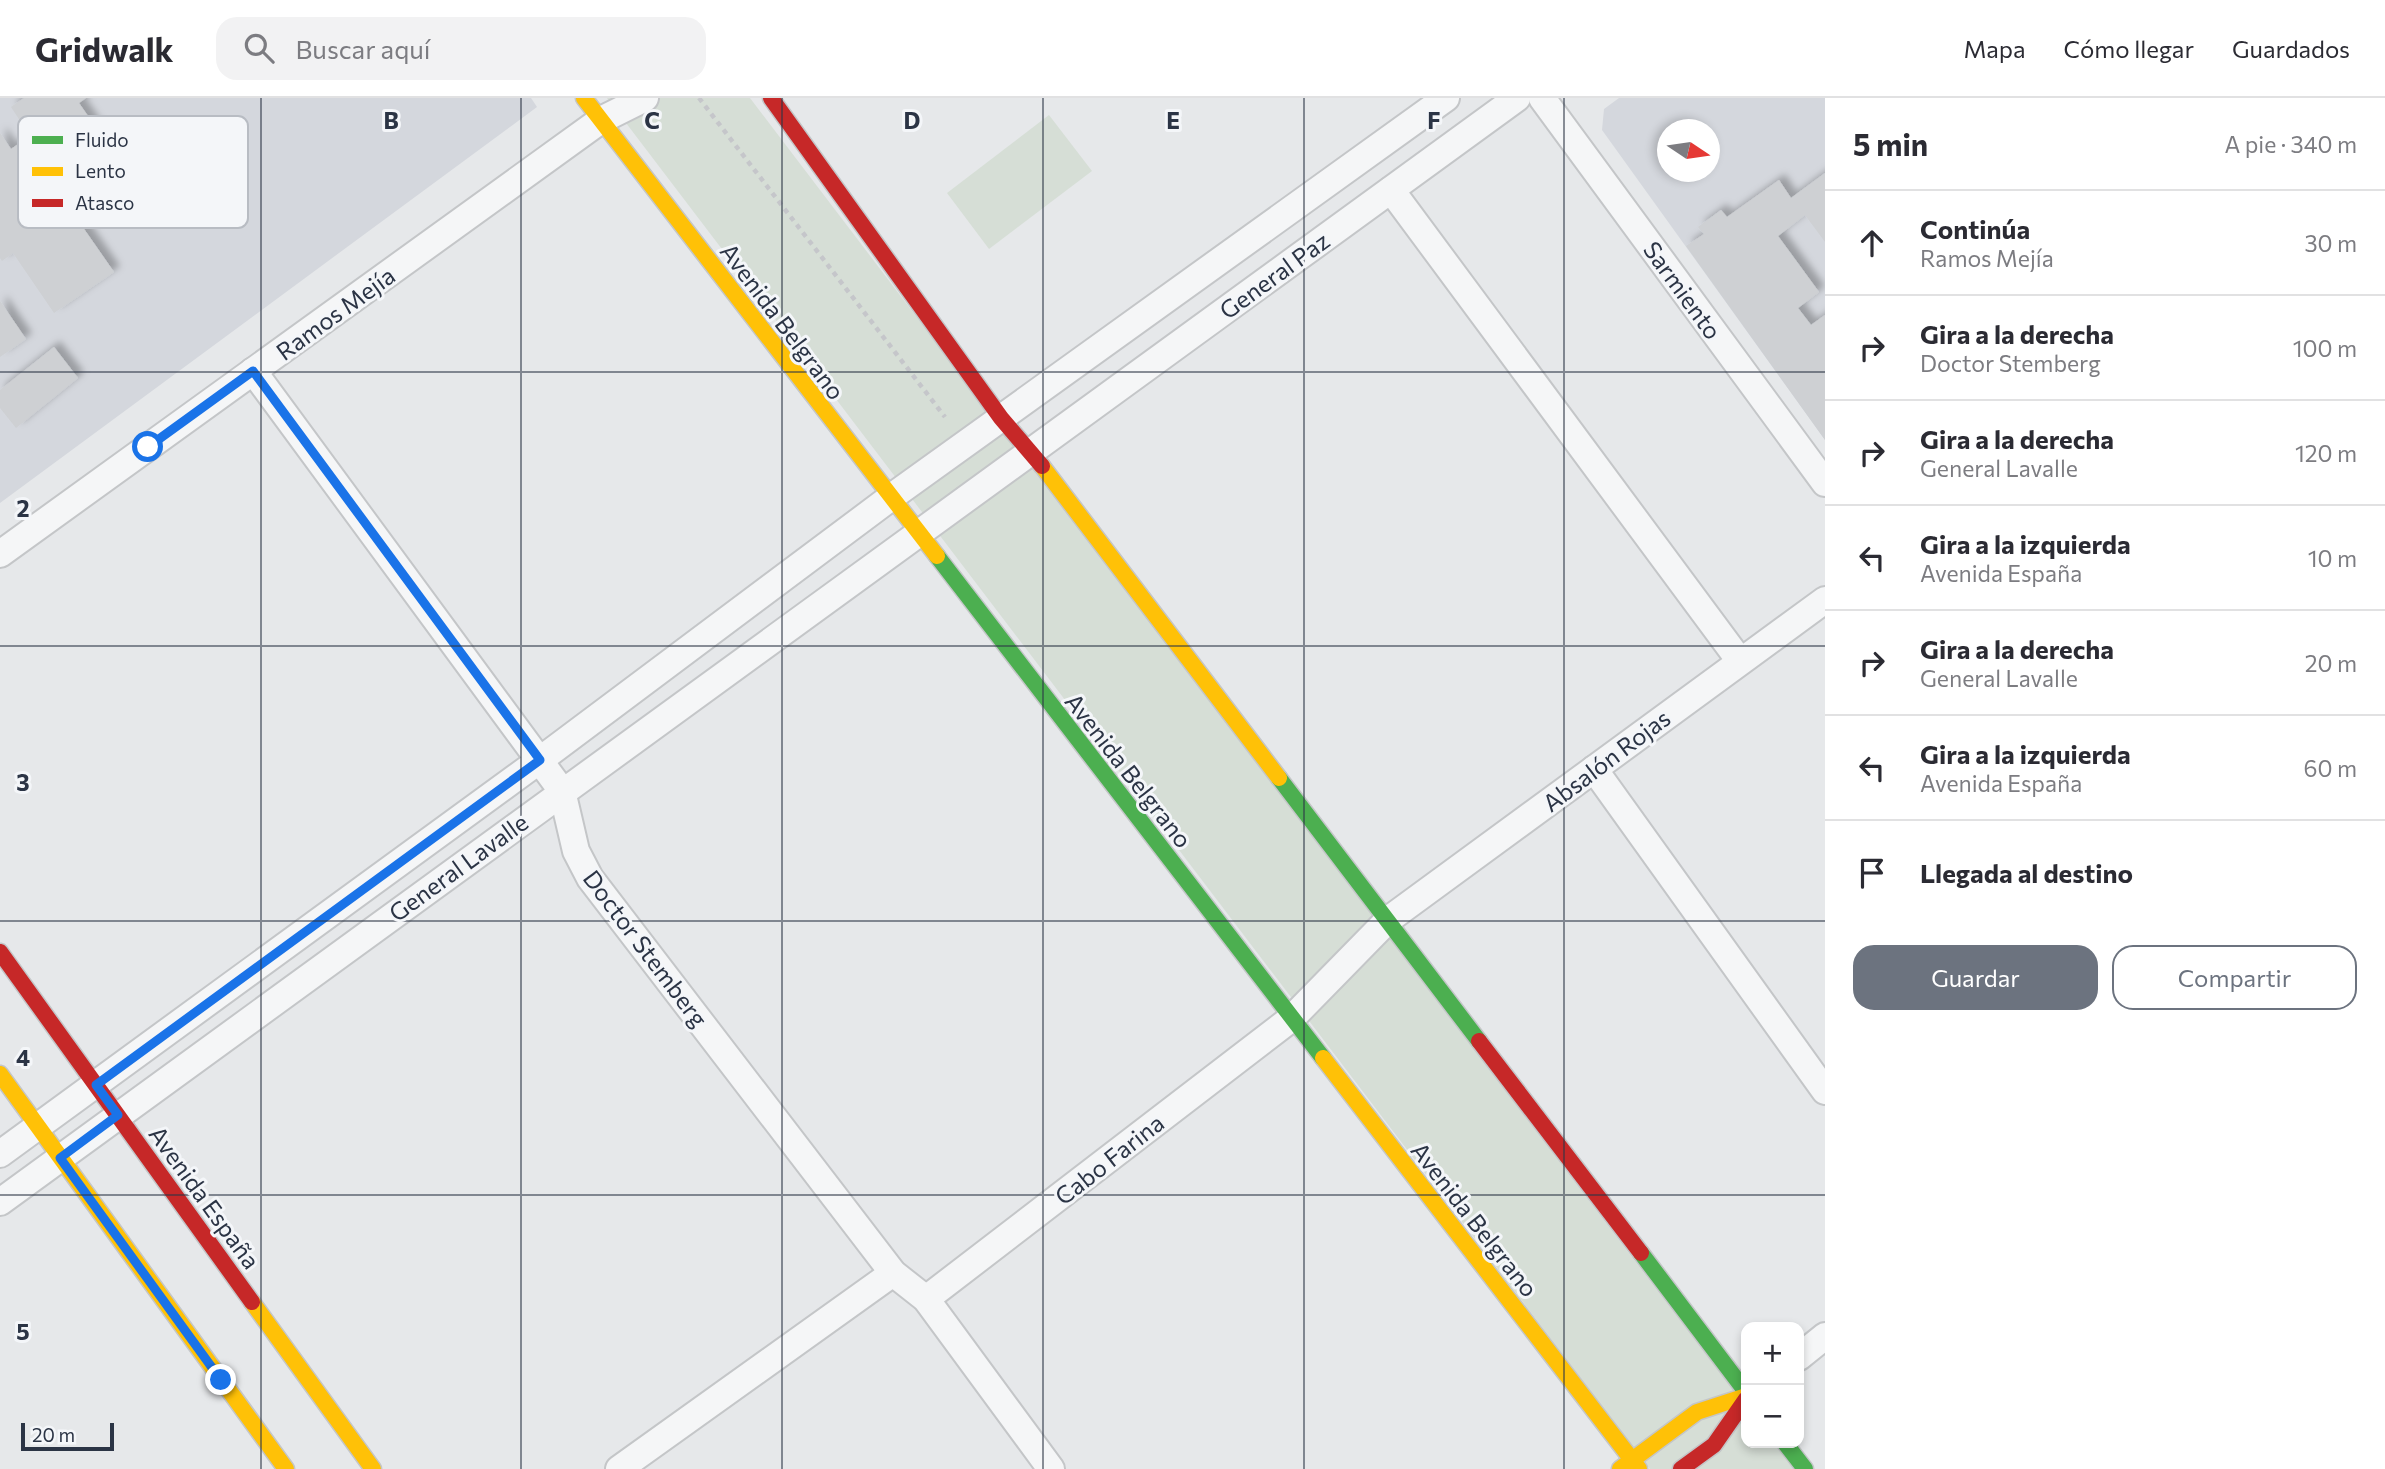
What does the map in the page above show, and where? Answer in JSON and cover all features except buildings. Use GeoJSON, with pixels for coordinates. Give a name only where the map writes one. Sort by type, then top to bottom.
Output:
{"type":"FeatureCollection","features":[{"type":"Feature","properties":{"kind":"street","name":"Avenida Belgrano"},"geometry":{"type":"LineString","coordinates":[[584,98],[1292,1018],[1630,1466]]}},
{"type":"Feature","properties":{"kind":"street","name":"Ramos Mejía"},"geometry":{"type":"LineString","coordinates":[[0,554],[601,121],[645,98]]}},
{"type":"Feature","properties":{"kind":"street"},"geometry":{"type":"LineString","coordinates":[[771,98],[1001,418],[1032,452],[1741,1389]]}},
{"type":"Feature","properties":{"kind":"street","name":"General Paz"},"geometry":{"type":"LineString","coordinates":[[890,498],[1446,98]]}},
{"type":"Feature","properties":{"kind":"street","name":"Sarmiento"},"geometry":{"type":"LineString","coordinates":[[1542,98],[1825,482]]}},
{"type":"Feature","properties":{"kind":"street","name":"General Paz"},"geometry":{"type":"LineString","coordinates":[[918,535],[1391,190],[1502,102]]}},
{"type":"Feature","properties":{"kind":"street"},"geometry":{"type":"LineString","coordinates":[[1391,190],[1740,660]]}},
{"type":"Feature","properties":{"kind":"street","name":"Doctor Stemberg"},"geometry":{"type":"LineString","coordinates":[[253,371],[562,791],[576,851],[590,878],[894,1273],[926,1300],[1051,1469]]}},
{"type":"Feature","properties":{"kind":"street","name":"General Lavalle"},"geometry":{"type":"LineString","coordinates":[[0,1154],[540,760],[890,498]]}},
{"type":"Feature","properties":{"kind":"street","name":"General Lavalle"},"geometry":{"type":"LineString","coordinates":[[0,1202],[562,791],[918,535]]}},
{"type":"Feature","properties":{"kind":"street","name":"Absalón Rojas"},"geometry":{"type":"LineString","coordinates":[[1292,1018],[1388,920],[1825,600]]}},
{"type":"Feature","properties":{"kind":"street"},"geometry":{"type":"LineString","coordinates":[[1594,769],[1825,1091]]}},
{"type":"Feature","properties":{"kind":"street","name":"Avenida España"},"geometry":{"type":"LineString","coordinates":[[0,952],[373,1469]]}},
{"type":"Feature","properties":{"kind":"street","name":"Cabo Farina"},"geometry":{"type":"LineString","coordinates":[[926,1300],[1292,1018]]}},
{"type":"Feature","properties":{"kind":"street"},"geometry":{"type":"LineString","coordinates":[[0,1074],[286,1469]]}},
{"type":"Feature","properties":{"kind":"street"},"geometry":{"type":"LineString","coordinates":[[619,1469],[894,1273]]}},
{"type":"Feature","properties":{"kind":"street"},"geometry":{"type":"LineString","coordinates":[[1804,1353],[1825,1336]]}},
{"type":"Feature","properties":{"kind":"street"},"geometry":{"type":"LineString","coordinates":[[1630,1466],[1697,1412],[1741,1398]]}},
{"type":"Feature","properties":{"kind":"street"},"geometry":{"type":"LineString","coordinates":[[1681,1469],[1714,1445],[1741,1404]]}},
{"type":"Feature","properties":{"kind":"street"},"geometry":{"type":"LineString","coordinates":[[1789,1448],[1805,1469]]}},
{"type":"Feature","properties":{"kind":"path"},"geometry":{"type":"LineString","coordinates":[[699,98],[945,417]]}},
{"type":"Feature","properties":{"kind":"shaded area"},"geometry":{"type":"Polygon","coordinates":[[[0,98],[531,98],[537,107],[0,503],[0,98]]]}},
{"type":"Feature","properties":{"kind":"shaded area"},"geometry":{"type":"Polygon","coordinates":[[[607,98],[750,98],[1741,1400],[1741,1448],[1777,1448],[1793,1469],[1650,1469],[607,98]]]}},
{"type":"Feature","properties":{"kind":"shaded area"},"geometry":{"type":"Polygon","coordinates":[[[1619,98],[1825,98],[1825,440],[1602,130],[1604,109],[1619,98]]]}},
{"type":"Feature","properties":{"kind":"shaded area"},"geometry":{"type":"Polygon","coordinates":[[[1049,115],[1092,171],[989,249],[947,193],[1049,115]]]}},
{"type":"Feature","properties":{"kind":"traffic: fast"},"geometry":{"type":"LineString","coordinates":[[937,556],[1323,1058]]}},
{"type":"Feature","properties":{"kind":"traffic: fast"},"geometry":{"type":"LineString","coordinates":[[1279,778],[1479,1041]]}},
{"type":"Feature","properties":{"kind":"traffic: fast"},"geometry":{"type":"LineString","coordinates":[[1641,1253],[1741,1385]]}},
{"type":"Feature","properties":{"kind":"traffic: fast"},"geometry":{"type":"LineString","coordinates":[[1789,1448],[1805,1469]]}},
{"type":"Feature","properties":{"kind":"traffic: slow"},"geometry":{"type":"LineString","coordinates":[[584,98],[937,556]]}},
{"type":"Feature","properties":{"kind":"traffic: slow"},"geometry":{"type":"LineString","coordinates":[[1042,466],[1279,778]]}},
{"type":"Feature","properties":{"kind":"traffic: slow"},"geometry":{"type":"LineString","coordinates":[[1323,1058],[1639,1469]]}},
{"type":"Feature","properties":{"kind":"traffic: slow"},"geometry":{"type":"LineString","coordinates":[[0,1074],[286,1469]]}},
{"type":"Feature","properties":{"kind":"traffic: slow"},"geometry":{"type":"LineString","coordinates":[[252,1302],[373,1469]]}},
{"type":"Feature","properties":{"kind":"traffic: slow"},"geometry":{"type":"LineString","coordinates":[[1620,1469],[1697,1412],[1741,1398]]}},
{"type":"Feature","properties":{"kind":"traffic: jam"},"geometry":{"type":"LineString","coordinates":[[771,98],[1001,418],[1042,466]]}},
{"type":"Feature","properties":{"kind":"traffic: jam"},"geometry":{"type":"LineString","coordinates":[[0,952],[252,1302]]}},
{"type":"Feature","properties":{"kind":"traffic: jam"},"geometry":{"type":"LineString","coordinates":[[1479,1041],[1641,1253]]}},
{"type":"Feature","properties":{"kind":"traffic: jam"},"geometry":{"type":"LineString","coordinates":[[1681,1469],[1714,1445],[1741,1406]]}},
{"type":"Feature","properties":{"kind":"route"},"geometry":{"type":"LineString","coordinates":[[148,447],[253,371],[540,760],[96,1085],[118,1115],[60,1158],[221,1380]]}}]}
